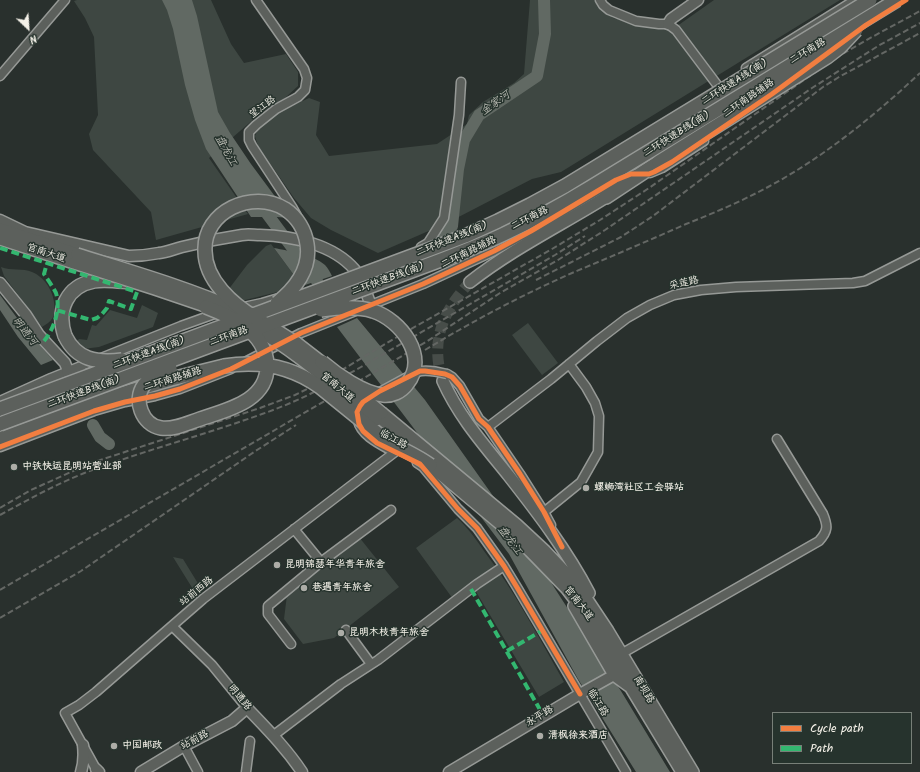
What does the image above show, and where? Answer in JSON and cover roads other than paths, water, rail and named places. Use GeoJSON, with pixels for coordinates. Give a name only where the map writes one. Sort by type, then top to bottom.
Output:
{"type":"FeatureCollection","features":[{"type":"Feature","properties":{"kind":"highway","name":"二环快速A线(南)"},"geometry":{"type":"LineString","coordinates":[[0,411],[447,243],[520,211],[617,155],[870,0]]}},
{"type":"Feature","properties":{"kind":"highway","name":"二环快速B线(南)"},"geometry":{"type":"LineString","coordinates":[[0,423],[465,251],[504,234],[537,218],[647,153],[878,5],[897,0]]}},
{"type":"Feature","properties":{"kind":"highway"},"geometry":{"type":"LineString","coordinates":[[606,198],[659,162],[840,47],[878,5]]}},
{"type":"Feature","properties":{"kind":"highway"},"geometry":{"type":"LineString","coordinates":[[246,318],[251,316],[256,314],[269,308],[289,293],[300,280],[307,263],[307,242],[301,225],[292,215],[281,207],[264,201],[254,201],[235,206],[217,219],[207,235],[204,252],[206,260],[210,273],[224,292],[242,309],[251,315],[255,317],[259,320],[267,323],[299,314],[348,308],[364,309],[379,313],[402,330],[410,343],[415,360],[414,370],[408,383],[399,392],[388,395],[374,394],[365,390],[342,377],[322,362]]}},
{"type":"Feature","properties":{"kind":"highway"},"geometry":{"type":"LineString","coordinates":[[155,289],[124,282],[104,280],[89,282],[77,289],[67,298],[62,310],[61,323],[64,336],[71,346],[85,357],[97,361],[115,361],[131,358],[166,348]]}},
{"type":"Feature","properties":{"kind":"highway"},"geometry":{"type":"LineString","coordinates":[[206,307],[239,323],[257,338],[267,362],[264,383],[256,394],[244,403],[204,418],[176,426],[166,428],[158,427],[150,423],[144,417],[140,408],[140,392],[151,379],[174,366],[233,338]]}},
{"type":"Feature","properties":{"kind":"highway"},"geometry":{"type":"LineString","coordinates":[[0,439],[39,428],[60,416],[111,397],[171,379],[224,366],[250,363],[292,371],[309,380],[333,397],[383,438],[430,465]]}},
{"type":"Feature","properties":{"kind":"highway"},"geometry":{"type":"LineString","coordinates":[[60,416],[81,416]]}},
{"type":"Feature","properties":{"kind":"main road","name":"二环南路"},"geometry":{"type":"LineString","coordinates":[[0,423],[360,278],[470,247],[504,232],[547,210],[641,155],[893,0]]}},
{"type":"Feature","properties":{"kind":"main road","name":"二环南路"},"geometry":{"type":"LineString","coordinates":[[0,411],[360,278],[466,238],[499,223],[532,207],[878,5]]}},
{"type":"Feature","properties":{"kind":"main road"},"geometry":{"type":"LineString","coordinates":[[470,282],[524,245],[606,198]]}},
{"type":"Feature","properties":{"kind":"main road","name":"官南大道"},"geometry":{"type":"LineString","coordinates":[[0,229],[198,293],[232,306],[267,323],[292,340],[322,362],[517,525],[552,558],[569,584],[578,602],[620,658]]}},
{"type":"Feature","properties":{"kind":"main road","name":"官南大道"},"geometry":{"type":"LineString","coordinates":[[0,239],[206,307],[247,324],[271,338],[296,354],[316,370],[516,537],[569,584],[593,608]]}},
{"type":"Feature","properties":{"kind":"main road"},"geometry":{"type":"LineString","coordinates":[[68,371],[93,377]]}},
{"type":"Feature","properties":{"kind":"main road"},"geometry":{"type":"LineString","coordinates":[[445,378],[450,397],[459,412],[522,493],[562,548],[586,587],[620,658]]}},
{"type":"Feature","properties":{"kind":"main road"},"geometry":{"type":"LineString","coordinates":[[569,584],[576,611],[613,676],[631,688]]}},
{"type":"Feature","properties":{"kind":"main road","name":"南坝路"},"geometry":{"type":"LineString","coordinates":[[593,608],[620,658],[693,772]]}},
{"type":"Feature","properties":{"kind":"main road","name":"南坝路"},"geometry":{"type":"LineString","coordinates":[[620,658],[631,688],[682,772]]}},
{"type":"Feature","properties":{"kind":"street"},"geometry":{"type":"LineString","coordinates":[[0,76],[65,0]]}},
{"type":"Feature","properties":{"kind":"street","name":"望江路"},"geometry":{"type":"LineString","coordinates":[[256,0],[304,69],[307,78],[305,90],[298,97],[276,109],[256,125],[250,132],[249,140],[292,207],[299,220],[307,242]]}},
{"type":"Feature","properties":{"kind":"street"},"geometry":{"type":"LineString","coordinates":[[600,0],[609,10],[636,21],[668,24],[676,30],[718,86]]}},
{"type":"Feature","properties":{"kind":"street"},"geometry":{"type":"LineString","coordinates":[[668,24],[671,19],[698,0]]}},
{"type":"Feature","properties":{"kind":"street","name":"二环南路辅路"},"geometry":{"type":"LineString","coordinates":[[0,401],[68,371],[200,319],[224,311],[360,278],[421,247],[503,214],[598,162],[855,0]]}},
{"type":"Feature","properties":{"kind":"street","name":"二环南路辅路"},"geometry":{"type":"LineString","coordinates":[[0,447],[39,428],[112,406],[166,393],[198,383],[244,363],[301,333],[371,306],[434,279],[506,244],[616,180],[631,174],[649,174],[654,172],[672,162],[767,98],[866,25],[906,0]]}},
{"type":"Feature","properties":{"kind":"street"},"geometry":{"type":"LineString","coordinates":[[421,247],[428,243],[444,218],[459,115],[461,82]]}},
{"type":"Feature","properties":{"kind":"street"},"geometry":{"type":"LineString","coordinates":[[0,220],[25,232],[128,256],[159,253],[244,234],[269,235],[296,239],[320,246],[336,254],[347,262],[360,278],[371,306]]}},
{"type":"Feature","properties":{"kind":"street","name":"采莲路"},"geometry":{"type":"LineString","coordinates":[[488,427],[627,318],[650,305],[674,295],[701,290],[736,287],[853,283],[865,280],[920,253]]}},
{"type":"Feature","properties":{"kind":"street"},"geometry":{"type":"LineString","coordinates":[[0,283],[39,335],[64,362],[68,371]]}},
{"type":"Feature","properties":{"kind":"street"},"geometry":{"type":"LineString","coordinates":[[544,512],[581,482],[598,452],[599,416],[595,403],[586,387],[569,364]]}},
{"type":"Feature","properties":{"kind":"street","name":"临江路"},"geometry":{"type":"LineString","coordinates":[[445,378],[425,370],[420,371],[380,391],[363,402],[360,406],[357,412],[358,424],[363,431],[377,443],[420,464],[458,509],[477,528],[504,566],[582,692],[626,772]]}},
{"type":"Feature","properties":{"kind":"street"},"geometry":{"type":"LineString","coordinates":[[445,378],[452,377],[460,386],[479,419],[488,427],[544,512],[562,548]]}},
{"type":"Feature","properties":{"kind":"street"},"geometry":{"type":"LineString","coordinates":[[620,658],[819,541],[824,536],[827,526],[826,520],[777,439]]}},
{"type":"Feature","properties":{"kind":"street","name":"站前西路"},"geometry":{"type":"LineString","coordinates":[[98,771],[65,713],[79,705],[96,692],[203,599],[395,452]]}},
{"type":"Feature","properties":{"kind":"street"},"geometry":{"type":"LineString","coordinates":[[291,644],[268,614],[268,606],[321,562],[390,510]]}},
{"type":"Feature","properties":{"kind":"street"},"geometry":{"type":"LineString","coordinates":[[294,529],[321,562]]}},
{"type":"Feature","properties":{"kind":"street"},"geometry":{"type":"LineString","coordinates":[[274,735],[477,584],[504,566]]}},
{"type":"Feature","properties":{"kind":"street","name":"明通路"},"geometry":{"type":"LineString","coordinates":[[172,626],[212,665],[246,708],[274,735],[293,758],[302,772]]}},
{"type":"Feature","properties":{"kind":"street"},"geometry":{"type":"LineString","coordinates":[[346,630],[371,664]]}},
{"type":"Feature","properties":{"kind":"street","name":"永平路"},"geometry":{"type":"LineString","coordinates":[[449,772],[582,692],[613,676]]}},
{"type":"Feature","properties":{"kind":"street","name":"站前路"},"geometry":{"type":"LineString","coordinates":[[141,772],[184,746],[232,721],[246,708]]}},
{"type":"Feature","properties":{"kind":"street"},"geometry":{"type":"LineString","coordinates":[[246,772],[250,741]]}},
{"type":"Feature","properties":{"kind":"street"},"geometry":{"type":"LineString","coordinates":[[81,772],[84,757],[83,745]]}},
{"type":"Feature","properties":{"kind":"street"},"geometry":{"type":"LineString","coordinates":[[184,746],[198,772]]}},
{"type":"Feature","properties":{"kind":"water"},"geometry":{"type":"Polygon","coordinates":[[[162,0],[192,0],[197,16],[218,112],[251,164],[291,218],[251,217],[206,149],[195,120],[185,85],[173,29],[162,0]]]}},
{"type":"Feature","properties":{"kind":"water"},"geometry":{"type":"Polygon","coordinates":[[[274,248],[301,254],[314,259],[325,265],[332,276],[302,286],[274,248]]]}},
{"type":"Feature","properties":{"kind":"water"},"geometry":{"type":"Polygon","coordinates":[[[0,295],[26,330],[53,360],[41,365],[18,337],[0,310],[0,295]]]}},
{"type":"Feature","properties":{"kind":"water"},"geometry":{"type":"Polygon","coordinates":[[[357,318],[425,400],[520,534],[621,691],[670,772],[636,772],[578,679],[509,554],[337,327],[357,318]]]}},
{"type":"Feature","properties":{"kind":"waterway","name":"金家河"},"geometry":{"type":"LineString","coordinates":[[442,237],[443,234],[452,226],[458,169],[464,140],[479,115],[537,76],[545,34],[544,0]]}},
{"type":"Feature","properties":{"kind":"waterway","name":"盘龙江"},"geometry":{"type":"LineString","coordinates":[[259,203],[317,281]]}},
{"type":"Feature","properties":{"kind":"waterway","name":"明通河"},"geometry":{"type":"LineString","coordinates":[[93,425],[100,437],[109,444]]}},
{"type":"Feature","properties":{"kind":"tunnel"},"geometry":{"type":"LineString","coordinates":[[443,381],[439,366],[438,354],[440,331],[455,300],[470,282]]}},
{"type":"Feature","properties":{"kind":"railway"},"geometry":{"type":"LineString","coordinates":[[0,508],[31,490],[91,463],[260,408],[295,395],[325,380],[600,220],[649,188],[837,57],[920,11]]}},
{"type":"Feature","properties":{"kind":"railway"},"geometry":{"type":"LineString","coordinates":[[0,590],[426,342],[500,293],[558,260],[605,230],[812,88],[878,46],[920,23]]}},
{"type":"Feature","properties":{"kind":"railway"},"geometry":{"type":"LineString","coordinates":[[536,280],[621,237],[653,216],[823,87],[920,33]]}},
{"type":"Feature","properties":{"kind":"railway"},"geometry":{"type":"LineString","coordinates":[[425,350],[516,299],[572,273],[728,207],[768,187],[809,163],[848,135],[885,105],[920,73]]}},
{"type":"Feature","properties":{"kind":"railway"},"geometry":{"type":"LineString","coordinates":[[0,515],[47,490],[83,474],[262,414],[313,393],[361,367],[555,255],[585,236]]}},
{"type":"Feature","properties":{"kind":"railway"},"geometry":{"type":"LineString","coordinates":[[0,618],[81,571],[254,452],[296,425]]}},
{"type":"Feature","properties":{"kind":"place","name":"中铁快运昆明站营业部"},"geometry":{"type":"Point","coordinates":[14,467]}},
{"type":"Feature","properties":{"kind":"place","name":"螺蛳湾社区工会驿站"},"geometry":{"type":"Point","coordinates":[586,488]}},
{"type":"Feature","properties":{"kind":"place","name":"昆明锦瑟年华青年旅舍"},"geometry":{"type":"Point","coordinates":[277,565]}},
{"type":"Feature","properties":{"kind":"place","name":"巷遇青年旅舍"},"geometry":{"type":"Point","coordinates":[304,588]}},
{"type":"Feature","properties":{"kind":"place","name":"昆明木枝青年旅舍"},"geometry":{"type":"Point","coordinates":[341,633]}},
{"type":"Feature","properties":{"kind":"place","name":"清枫徐来酒店"},"geometry":{"type":"Point","coordinates":[540,736]}},
{"type":"Feature","properties":{"kind":"place","name":"中国邮政"},"geometry":{"type":"Point","coordinates":[114,746]}}]}
